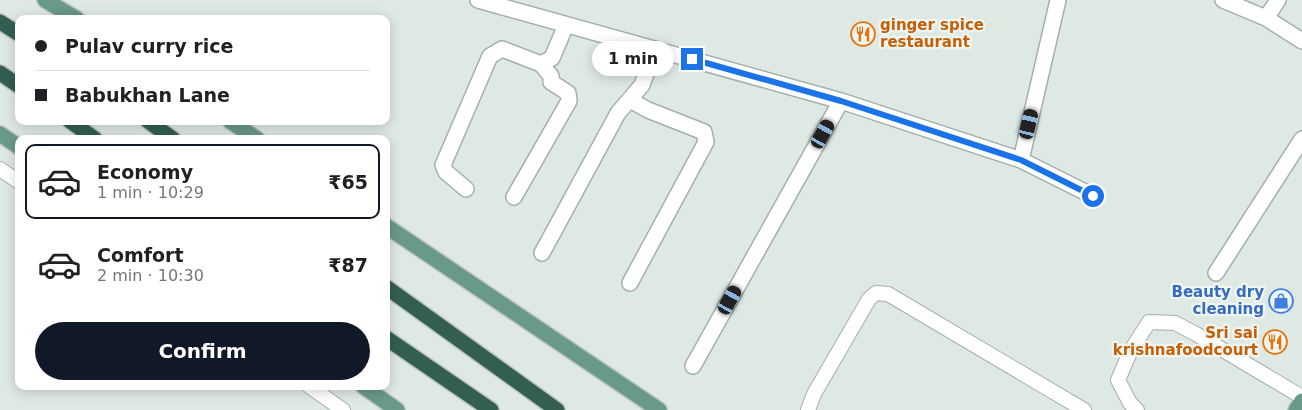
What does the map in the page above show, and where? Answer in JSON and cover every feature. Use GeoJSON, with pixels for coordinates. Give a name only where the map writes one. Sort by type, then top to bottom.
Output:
{"type":"FeatureCollection","features":[{"type":"Feature","properties":{"kind":"highway"},"geometry":{"type":"LineString","coordinates":[[0,22],[15,31]]}},
{"type":"Feature","properties":{"kind":"highway"},"geometry":{"type":"LineString","coordinates":[[0,73],[15,83]]}},
{"type":"Feature","properties":{"kind":"highway"},"geometry":{"type":"LineString","coordinates":[[76,125],[89,135]]}},
{"type":"Feature","properties":{"kind":"highway"},"geometry":{"type":"LineString","coordinates":[[154,125],[168,135]]}},
{"type":"Feature","properties":{"kind":"highway"},"geometry":{"type":"LineString","coordinates":[[390,290],[557,410]]}},
{"type":"Feature","properties":{"kind":"highway"},"geometry":{"type":"LineString","coordinates":[[390,341],[491,410]]}},
{"type":"Feature","properties":{"kind":"main road"},"geometry":{"type":"LineString","coordinates":[[45,0],[70,15]]}},
{"type":"Feature","properties":{"kind":"main road"},"geometry":{"type":"LineString","coordinates":[[236,125],[250,135]]}},
{"type":"Feature","properties":{"kind":"main road"},"geometry":{"type":"LineString","coordinates":[[0,134],[15,145]]}},
{"type":"Feature","properties":{"kind":"main road"},"geometry":{"type":"LineString","coordinates":[[390,229],[659,410]]}},
{"type":"Feature","properties":{"kind":"main road"},"geometry":{"type":"LineString","coordinates":[[368,390],[397,410]]}},
{"type":"Feature","properties":{"kind":"main road"},"geometry":{"type":"LineString","coordinates":[[1296,410],[1302,399]]}},
{"type":"Feature","properties":{"kind":"street"},"geometry":{"type":"LineString","coordinates":[[478,0],[841,101],[1021,160],[1093,196]]}},
{"type":"Feature","properties":{"kind":"street"},"geometry":{"type":"LineString","coordinates":[[1021,160],[1058,0]]}},
{"type":"Feature","properties":{"kind":"street"},"geometry":{"type":"LineString","coordinates":[[1223,0],[1266,18],[1302,41]]}},
{"type":"Feature","properties":{"kind":"street"},"geometry":{"type":"LineString","coordinates":[[1266,18],[1278,0]]}},
{"type":"Feature","properties":{"kind":"street"},"geometry":{"type":"LineString","coordinates":[[541,64],[552,58],[566,24]]}},
{"type":"Feature","properties":{"kind":"street"},"geometry":{"type":"LineString","coordinates":[[466,189],[446,172],[443,165],[490,56],[502,49],[541,64],[551,76],[551,82],[568,94],[569,101],[514,197]]}},
{"type":"Feature","properties":{"kind":"street"},"geometry":{"type":"LineString","coordinates":[[542,253],[618,113],[642,85],[655,49]]}},
{"type":"Feature","properties":{"kind":"street"},"geometry":{"type":"LineString","coordinates":[[630,100],[648,110],[704,132],[706,142],[630,283]]}},
{"type":"Feature","properties":{"kind":"street"},"geometry":{"type":"LineString","coordinates":[[693,366],[841,101]]}},
{"type":"Feature","properties":{"kind":"street"},"geometry":{"type":"LineString","coordinates":[[1216,273],[1302,139]]}},
{"type":"Feature","properties":{"kind":"lane"},"geometry":{"type":"LineString","coordinates":[[0,169],[15,179]]}},
{"type":"Feature","properties":{"kind":"lane"},"geometry":{"type":"LineString","coordinates":[[808,410],[814,394],[868,299],[876,293],[888,294],[1084,410]]}},
{"type":"Feature","properties":{"kind":"lane"},"geometry":{"type":"LineString","coordinates":[[1137,410],[1130,403],[1118,380],[1131,350],[1149,322],[1175,323],[1302,399]]}},
{"type":"Feature","properties":{"kind":"lane"},"geometry":{"type":"LineString","coordinates":[[315,390],[343,410]]}},
{"type":"Feature","properties":{"kind":"place","name":"ginger spice restaurant"},"geometry":{"type":"Point","coordinates":[863,34]}},
{"type":"Feature","properties":{"kind":"place","name":"Beauty dry cleaning"},"geometry":{"type":"Point","coordinates":[1281,301]}},
{"type":"Feature","properties":{"kind":"place","name":"Sri sai krishnafoodcourt"},"geometry":{"type":"Point","coordinates":[1275,342]}},
{"type":"Feature","properties":{"kind":"route"},"geometry":{"type":"LineString","coordinates":[[692,59],[841,101],[1021,160],[1093,196]]}}]}
